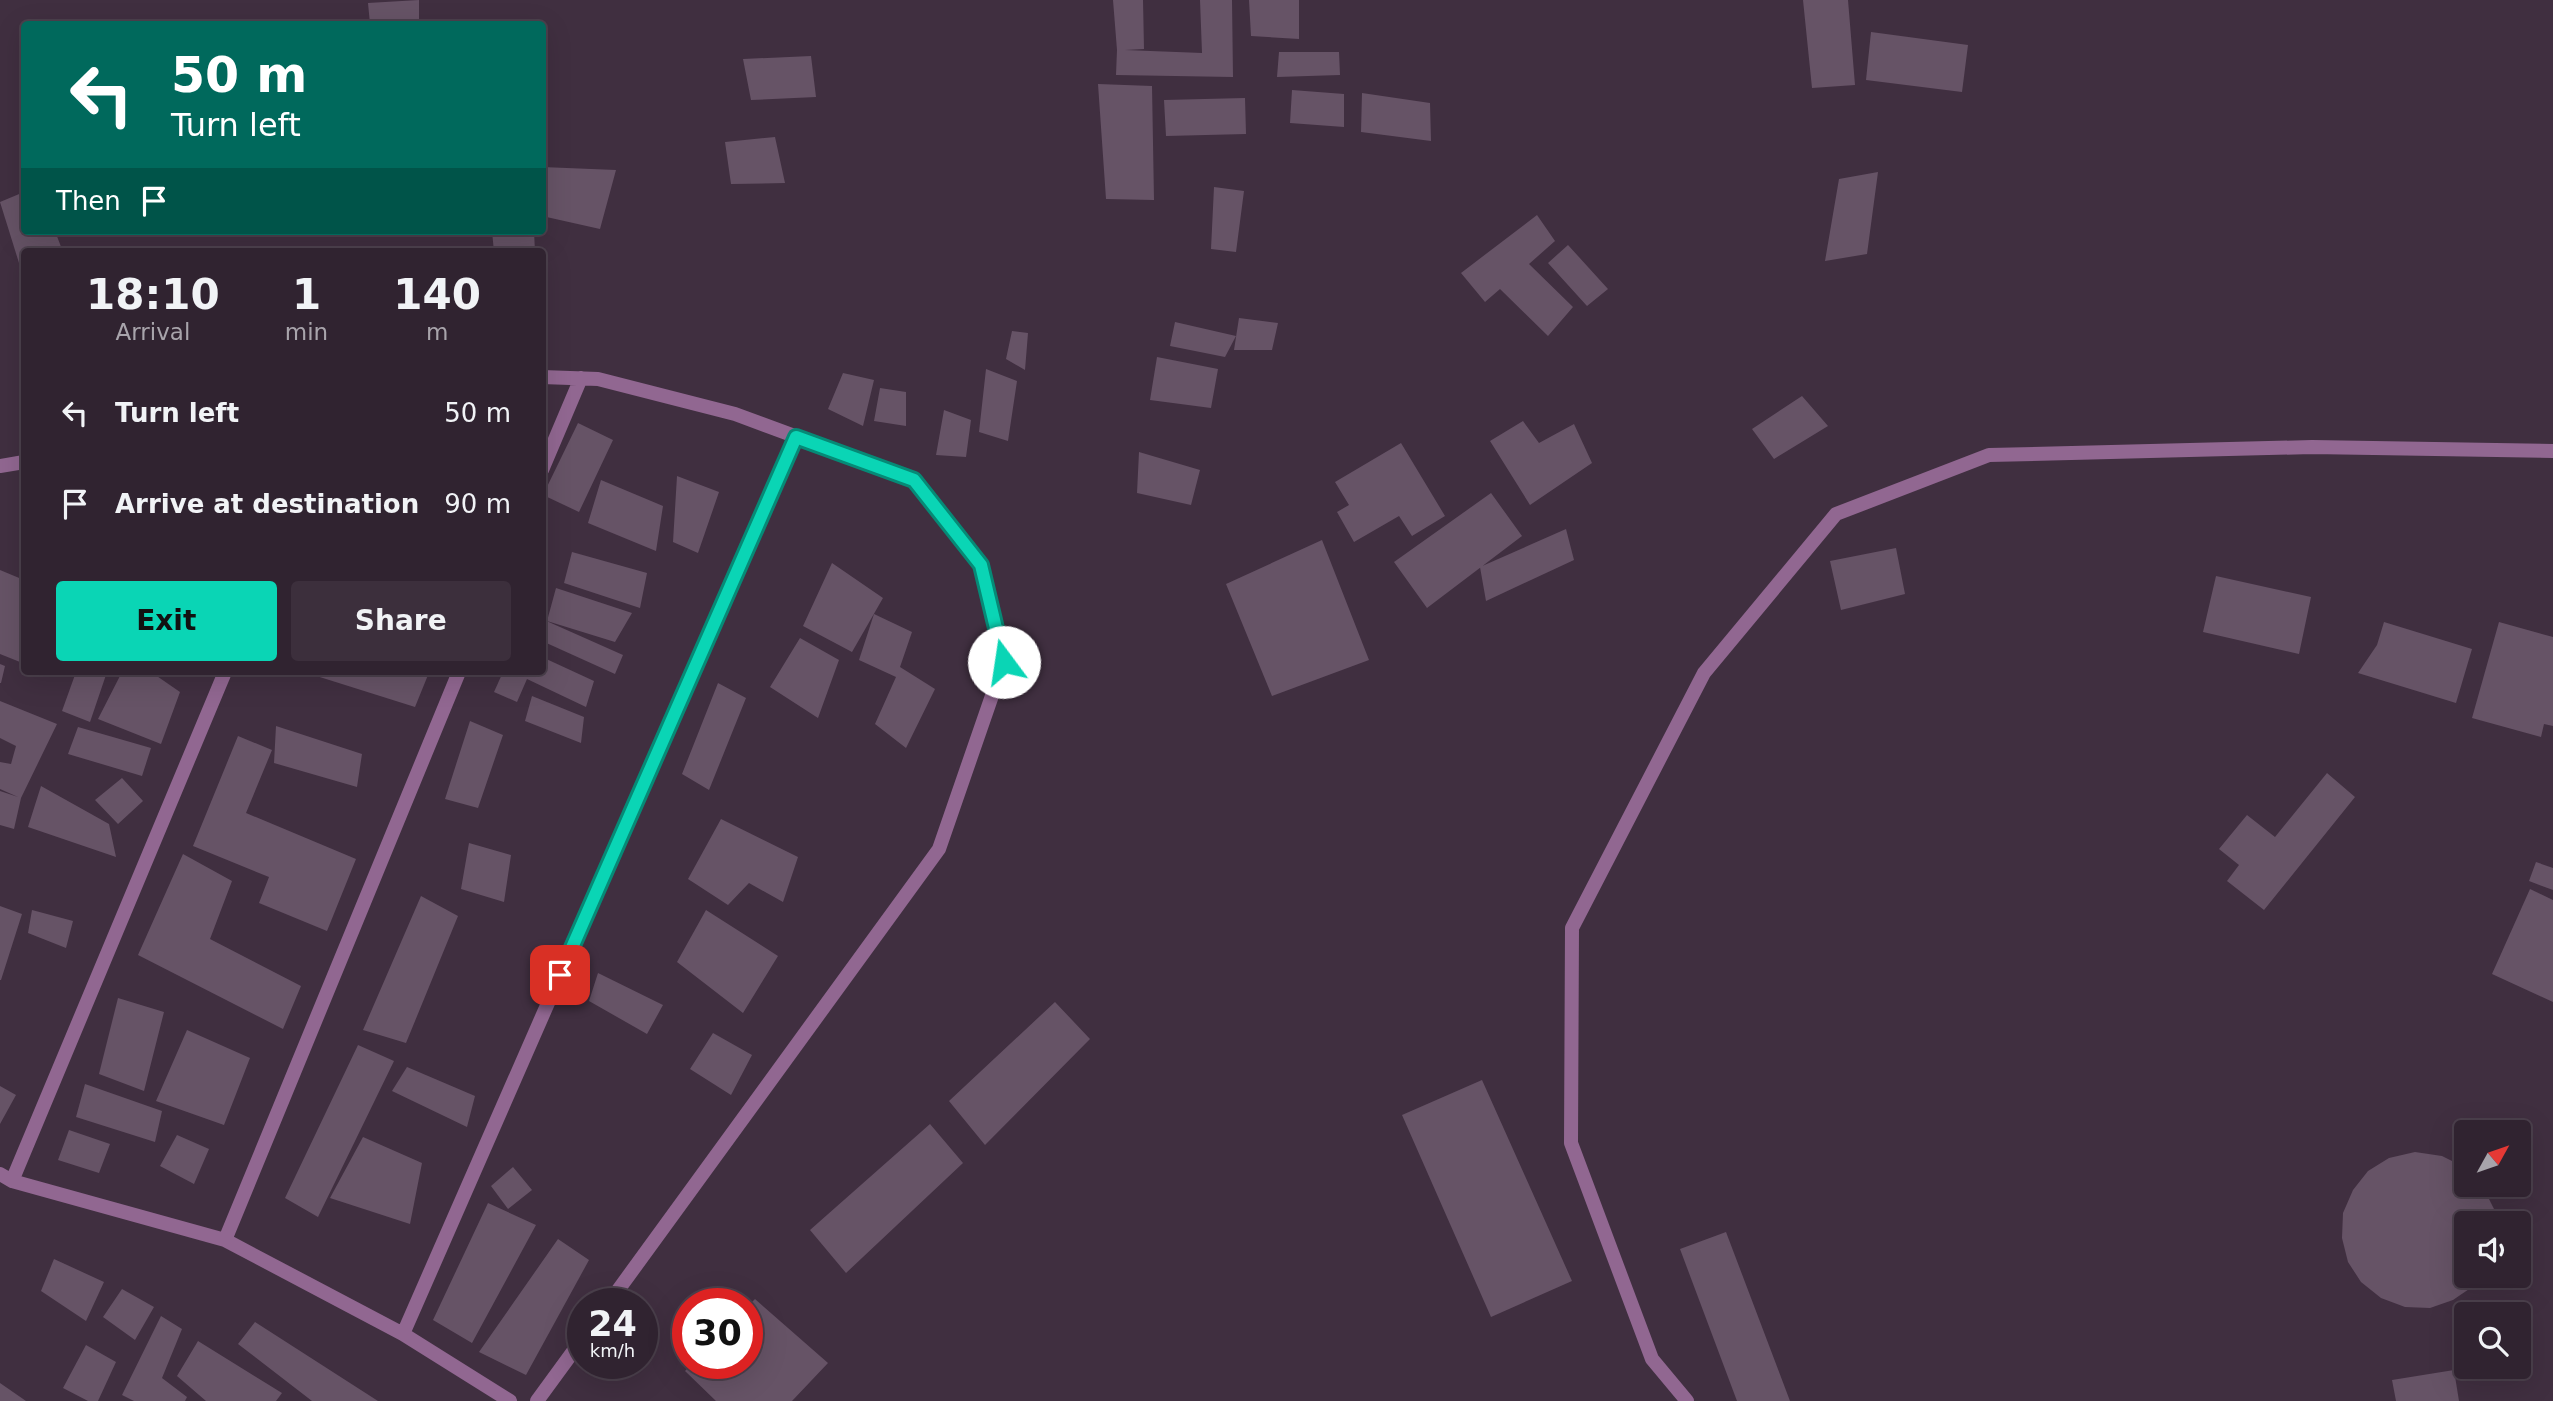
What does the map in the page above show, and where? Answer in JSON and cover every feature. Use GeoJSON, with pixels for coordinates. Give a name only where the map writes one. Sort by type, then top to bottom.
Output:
{"type":"FeatureCollection","features":[{"type":"Feature","properties":{"kind":"street"},"geometry":{"type":"LineString","coordinates":[[546,377],[598,379],[735,414],[914,480],[981,565],[1004,662],[939,849],[620,1288]]}},
{"type":"Feature","properties":{"kind":"street"},"geometry":{"type":"LineString","coordinates":[[546,460],[580,378]]}},
{"type":"Feature","properties":{"kind":"street"},"geometry":{"type":"LineString","coordinates":[[403,1334],[796,437]]}},
{"type":"Feature","properties":{"kind":"street"},"geometry":{"type":"LineString","coordinates":[[1687,1401],[1652,1359],[1571,1143],[1572,928],[1704,673],[1836,514],[1989,455],[2312,447],[2553,451]]}},
{"type":"Feature","properties":{"kind":"street"},"geometry":{"type":"LineString","coordinates":[[0,466],[21,462]]}},
{"type":"Feature","properties":{"kind":"street"},"geometry":{"type":"LineString","coordinates":[[224,675],[6,1177],[225,1240],[403,1334],[509,1401]]}},
{"type":"Feature","properties":{"kind":"street"},"geometry":{"type":"LineString","coordinates":[[225,1240],[458,675]]}},
{"type":"Feature","properties":{"kind":"street"},"geometry":{"type":"LineString","coordinates":[[537,1401],[567,1360]]}},
{"type":"Feature","properties":{"kind":"building"},"geometry":{"type":"Polygon","coordinates":[[[419,0],[419,21],[370,21],[368,3],[419,0]]]}},
{"type":"Feature","properties":{"kind":"building"},"geometry":{"type":"Polygon","coordinates":[[[1113,0],[1143,0],[1144,49],[1125,50],[1202,53],[1200,0],[1232,0],[1233,77],[1116,75],[1113,0]]]}},
{"type":"Feature","properties":{"kind":"building"},"geometry":{"type":"Polygon","coordinates":[[[1249,0],[1299,0],[1299,39],[1251,36],[1249,0]]]}},
{"type":"Feature","properties":{"kind":"building"},"geometry":{"type":"Polygon","coordinates":[[[1803,0],[1848,0],[1855,85],[1812,88],[1803,0]]]}},
{"type":"Feature","properties":{"kind":"building"},"geometry":{"type":"Polygon","coordinates":[[[1871,32],[1968,45],[1962,92],[1866,80],[1871,32]]]}},
{"type":"Feature","properties":{"kind":"building"},"geometry":{"type":"Polygon","coordinates":[[[1279,52],[1339,52],[1340,75],[1277,77],[1279,52]]]}},
{"type":"Feature","properties":{"kind":"building"},"geometry":{"type":"Polygon","coordinates":[[[811,56],[816,97],[751,100],[743,59],[811,56]]]}},
{"type":"Feature","properties":{"kind":"building"},"geometry":{"type":"Polygon","coordinates":[[[1098,84],[1152,86],[1154,200],[1106,199],[1098,84]]]}},
{"type":"Feature","properties":{"kind":"building"},"geometry":{"type":"Polygon","coordinates":[[[1292,90],[1344,94],[1344,127],[1290,123],[1292,90]]]}},
{"type":"Feature","properties":{"kind":"building"},"geometry":{"type":"Polygon","coordinates":[[[1362,93],[1430,103],[1431,141],[1361,132],[1362,93]]]}},
{"type":"Feature","properties":{"kind":"building"},"geometry":{"type":"Polygon","coordinates":[[[1245,98],[1246,134],[1166,136],[1164,100],[1245,98]]]}},
{"type":"Feature","properties":{"kind":"building"},"geometry":{"type":"Polygon","coordinates":[[[775,137],[785,183],[731,184],[725,142],[775,137]]]}},
{"type":"Feature","properties":{"kind":"building"},"geometry":{"type":"Polygon","coordinates":[[[546,167],[616,170],[600,229],[546,217],[546,167]]]}},
{"type":"Feature","properties":{"kind":"building"},"geometry":{"type":"Polygon","coordinates":[[[1878,172],[1867,254],[1825,261],[1839,179],[1878,172]]]}},
{"type":"Feature","properties":{"kind":"building"},"geometry":{"type":"Polygon","coordinates":[[[1214,187],[1244,191],[1236,252],[1211,249],[1214,187]]]}},
{"type":"Feature","properties":{"kind":"building"},"geometry":{"type":"Polygon","coordinates":[[[21,193],[21,235],[57,235],[61,248],[21,248],[21,269],[0,202],[21,193]]]}},
{"type":"Feature","properties":{"kind":"building"},"geometry":{"type":"Polygon","coordinates":[[[1537,215],[1555,241],[1529,264],[1573,307],[1548,336],[1500,289],[1485,302],[1461,273],[1537,215]]]}},
{"type":"Feature","properties":{"kind":"building"},"geometry":{"type":"Polygon","coordinates":[[[492,235],[534,235],[535,248],[494,248],[492,235]]]}},
{"type":"Feature","properties":{"kind":"building"},"geometry":{"type":"Polygon","coordinates":[[[1568,245],[1608,289],[1587,306],[1548,263],[1568,245]]]}},
{"type":"Feature","properties":{"kind":"building"},"geometry":{"type":"Polygon","coordinates":[[[1239,318],[1278,323],[1272,350],[1234,350],[1239,318]]]}},
{"type":"Feature","properties":{"kind":"building"},"geometry":{"type":"Polygon","coordinates":[[[1175,322],[1236,336],[1225,357],[1170,346],[1175,322]]]}},
{"type":"Feature","properties":{"kind":"building"},"geometry":{"type":"Polygon","coordinates":[[[1012,331],[1028,333],[1025,370],[1006,359],[1012,331]]]}},
{"type":"Feature","properties":{"kind":"building"},"geometry":{"type":"Polygon","coordinates":[[[1157,357],[1218,369],[1211,408],[1150,400],[1157,357]]]}},
{"type":"Feature","properties":{"kind":"building"},"geometry":{"type":"Polygon","coordinates":[[[986,369],[1017,381],[1008,441],[979,432],[986,369]]]}},
{"type":"Feature","properties":{"kind":"building"},"geometry":{"type":"Polygon","coordinates":[[[843,373],[874,380],[863,426],[828,409],[843,373]]]}},
{"type":"Feature","properties":{"kind":"building"},"geometry":{"type":"Polygon","coordinates":[[[880,388],[906,392],[906,426],[874,421],[880,388]]]}},
{"type":"Feature","properties":{"kind":"building"},"geometry":{"type":"Polygon","coordinates":[[[1802,396],[1828,426],[1774,459],[1752,429],[1802,396]]]}},
{"type":"Feature","properties":{"kind":"building"},"geometry":{"type":"Polygon","coordinates":[[[944,410],[971,420],[966,457],[936,455],[944,410]]]}},
{"type":"Feature","properties":{"kind":"building"},"geometry":{"type":"Polygon","coordinates":[[[1523,421],[1539,443],[1574,424],[1592,463],[1530,505],[1490,441],[1523,421]]]}},
{"type":"Feature","properties":{"kind":"building"},"geometry":{"type":"Polygon","coordinates":[[[578,423],[613,440],[579,512],[546,496],[546,489],[578,423]]]}},
{"type":"Feature","properties":{"kind":"building"},"geometry":{"type":"Polygon","coordinates":[[[1401,443],[1445,516],[1412,536],[1399,516],[1354,542],[1337,512],[1349,505],[1335,482],[1401,443]]]}},
{"type":"Feature","properties":{"kind":"building"},"geometry":{"type":"Polygon","coordinates":[[[1139,452],[1200,470],[1191,505],[1137,493],[1139,452]]]}},
{"type":"Feature","properties":{"kind":"building"},"geometry":{"type":"Polygon","coordinates":[[[677,476],[719,492],[698,553],[673,542],[677,476]]]}},
{"type":"Feature","properties":{"kind":"building"},"geometry":{"type":"Polygon","coordinates":[[[601,480],[663,506],[656,551],[588,523],[601,480]]]}},
{"type":"Feature","properties":{"kind":"building"},"geometry":{"type":"Polygon","coordinates":[[[1491,493],[1522,536],[1427,608],[1394,562],[1491,493]]]}},
{"type":"Feature","properties":{"kind":"building"},"geometry":{"type":"Polygon","coordinates":[[[1566,529],[1574,560],[1486,601],[1480,567],[1566,529]]]}},
{"type":"Feature","properties":{"kind":"building"},"geometry":{"type":"Polygon","coordinates":[[[1322,540],[1369,660],[1272,696],[1226,584],[1322,540]]]}},
{"type":"Feature","properties":{"kind":"building"},"geometry":{"type":"Polygon","coordinates":[[[1896,548],[1905,594],[1841,610],[1830,561],[1896,548]]]}},
{"type":"Feature","properties":{"kind":"building"},"geometry":{"type":"Polygon","coordinates":[[[572,552],[647,573],[640,608],[564,583],[572,552]]]}},
{"type":"Feature","properties":{"kind":"building"},"geometry":{"type":"Polygon","coordinates":[[[832,563],[883,598],[852,652],[803,626],[832,563]]]}},
{"type":"Feature","properties":{"kind":"building"},"geometry":{"type":"Polygon","coordinates":[[[0,570],[21,579],[20,662],[0,654],[0,570]]]}},
{"type":"Feature","properties":{"kind":"building"},"geometry":{"type":"Polygon","coordinates":[[[2216,576],[2311,597],[2299,654],[2203,632],[2216,576]]]}},
{"type":"Feature","properties":{"kind":"building"},"geometry":{"type":"Polygon","coordinates":[[[556,588],[632,613],[615,642],[547,621],[556,588]]]}},
{"type":"Feature","properties":{"kind":"building"},"geometry":{"type":"Polygon","coordinates":[[[874,614],[912,632],[900,667],[935,689],[906,748],[875,724],[896,677],[859,660],[874,614]]]}},
{"type":"Feature","properties":{"kind":"building"},"geometry":{"type":"Polygon","coordinates":[[[546,621],[623,655],[615,674],[546,643],[546,621]]]}},
{"type":"Feature","properties":{"kind":"building"},"geometry":{"type":"Polygon","coordinates":[[[2384,622],[2472,649],[2456,703],[2358,673],[2377,645],[2384,622]]]}},
{"type":"Feature","properties":{"kind":"building"},"geometry":{"type":"Polygon","coordinates":[[[2499,622],[2553,637],[2553,726],[2544,724],[2541,737],[2472,718],[2499,622]]]}},
{"type":"Feature","properties":{"kind":"building"},"geometry":{"type":"Polygon","coordinates":[[[800,638],[839,660],[818,718],[770,687],[800,638]]]}},
{"type":"Feature","properties":{"kind":"building"},"geometry":{"type":"Polygon","coordinates":[[[546,659],[594,681],[586,707],[527,679],[517,702],[494,692],[502,675],[546,675],[546,659]]]}},
{"type":"Feature","properties":{"kind":"building"},"geometry":{"type":"Polygon","coordinates":[[[0,664],[5,666],[1,683],[0,683],[0,664]]]}},
{"type":"Feature","properties":{"kind":"building"},"geometry":{"type":"Polygon","coordinates":[[[75,675],[106,675],[90,722],[62,711],[75,675]]]}},
{"type":"Feature","properties":{"kind":"building"},"geometry":{"type":"Polygon","coordinates":[[[120,675],[155,675],[180,692],[161,744],[98,719],[120,675]]]}},
{"type":"Feature","properties":{"kind":"building"},"geometry":{"type":"Polygon","coordinates":[[[313,675],[428,675],[415,707],[313,675]]]}},
{"type":"Feature","properties":{"kind":"building"},"geometry":{"type":"Polygon","coordinates":[[[718,683],[746,698],[709,790],[682,774],[718,683]]]}},
{"type":"Feature","properties":{"kind":"building"},"geometry":{"type":"Polygon","coordinates":[[[532,696],[584,717],[581,743],[525,721],[532,696]]]}},
{"type":"Feature","properties":{"kind":"building"},"geometry":{"type":"Polygon","coordinates":[[[0,701],[57,724],[21,798],[14,829],[0,825],[0,791],[18,797],[0,789],[0,762],[11,764],[16,746],[0,738],[0,701]]]}},
{"type":"Feature","properties":{"kind":"building"},"geometry":{"type":"Polygon","coordinates":[[[470,721],[503,735],[478,808],[445,799],[470,721]]]}},
{"type":"Feature","properties":{"kind":"building"},"geometry":{"type":"Polygon","coordinates":[[[276,726],[362,754],[357,787],[274,763],[276,726]]]}},
{"type":"Feature","properties":{"kind":"building"},"geometry":{"type":"Polygon","coordinates":[[[78,727],[151,748],[142,776],[68,754],[78,727]]]}},
{"type":"Feature","properties":{"kind":"building"},"geometry":{"type":"Polygon","coordinates":[[[238,736],[272,750],[246,813],[356,859],[327,931],[259,903],[269,877],[193,846],[238,736]]]}},
{"type":"Feature","properties":{"kind":"building"},"geometry":{"type":"Polygon","coordinates":[[[2327,773],[2355,797],[2264,910],[2227,881],[2239,865],[2219,849],[2247,815],[2275,837],[2327,773]]]}},
{"type":"Feature","properties":{"kind":"building"},"geometry":{"type":"Polygon","coordinates":[[[122,778],[143,801],[118,824],[95,800],[122,778]]]}},
{"type":"Feature","properties":{"kind":"building"},"geometry":{"type":"Polygon","coordinates":[[[41,786],[109,824],[116,857],[28,827],[41,786]]]}},
{"type":"Feature","properties":{"kind":"building"},"geometry":{"type":"Polygon","coordinates":[[[721,819],[798,857],[783,902],[749,883],[728,905],[688,879],[721,819]]]}},
{"type":"Feature","properties":{"kind":"building"},"geometry":{"type":"Polygon","coordinates":[[[469,843],[511,855],[504,902],[461,889],[469,843]]]}},
{"type":"Feature","properties":{"kind":"building"},"geometry":{"type":"Polygon","coordinates":[[[183,854],[232,881],[210,939],[301,986],[283,1029],[138,955],[183,854]]]}},
{"type":"Feature","properties":{"kind":"building"},"geometry":{"type":"Polygon","coordinates":[[[2536,862],[2553,868],[2553,890],[2529,881],[2536,862]]]}},
{"type":"Feature","properties":{"kind":"building"},"geometry":{"type":"Polygon","coordinates":[[[2530,889],[2553,900],[2553,1002],[2492,974],[2530,889]]]}},
{"type":"Feature","properties":{"kind":"building"},"geometry":{"type":"Polygon","coordinates":[[[421,896],[458,916],[406,1043],[363,1030],[421,896]]]}},
{"type":"Feature","properties":{"kind":"building"},"geometry":{"type":"Polygon","coordinates":[[[0,906],[22,914],[1,980],[0,980],[0,906]]]}},
{"type":"Feature","properties":{"kind":"building"},"geometry":{"type":"Polygon","coordinates":[[[32,910],[73,921],[66,948],[28,933],[32,910]]]}},
{"type":"Feature","properties":{"kind":"building"},"geometry":{"type":"Polygon","coordinates":[[[706,910],[778,956],[743,1013],[677,962],[706,910]]]}},
{"type":"Feature","properties":{"kind":"building"},"geometry":{"type":"Polygon","coordinates":[[[598,973],[663,1005],[647,1034],[589,1001],[598,973]]]}},
{"type":"Feature","properties":{"kind":"building"},"geometry":{"type":"Polygon","coordinates":[[[118,998],[164,1012],[144,1091],[99,1074],[118,998]]]}},
{"type":"Feature","properties":{"kind":"building"},"geometry":{"type":"Polygon","coordinates":[[[1055,1002],[1090,1039],[985,1145],[949,1101],[1055,1002]]]}},
{"type":"Feature","properties":{"kind":"building"},"geometry":{"type":"Polygon","coordinates":[[[187,1030],[250,1058],[224,1125],[156,1101],[187,1030]]]}},
{"type":"Feature","properties":{"kind":"building"},"geometry":{"type":"Polygon","coordinates":[[[713,1033],[752,1055],[731,1095],[690,1069],[713,1033]]]}},
{"type":"Feature","properties":{"kind":"building"},"geometry":{"type":"Polygon","coordinates":[[[358,1045],[394,1061],[318,1217],[285,1198],[358,1045]]]}},
{"type":"Feature","properties":{"kind":"building"},"geometry":{"type":"Polygon","coordinates":[[[407,1067],[475,1096],[467,1127],[392,1091],[407,1067]]]}},
{"type":"Feature","properties":{"kind":"building"},"geometry":{"type":"Polygon","coordinates":[[[1482,1080],[1572,1281],[1491,1317],[1402,1115],[1482,1080]]]}},
{"type":"Feature","properties":{"kind":"building"},"geometry":{"type":"Polygon","coordinates":[[[85,1084],[162,1111],[155,1142],[76,1117],[85,1084]]]}},
{"type":"Feature","properties":{"kind":"building"},"geometry":{"type":"Polygon","coordinates":[[[0,1086],[16,1095],[0,1124],[0,1086]]]}},
{"type":"Feature","properties":{"kind":"building"},"geometry":{"type":"Polygon","coordinates":[[[930,1124],[963,1163],[846,1273],[810,1230],[930,1124]]]}},
{"type":"Feature","properties":{"kind":"building"},"geometry":{"type":"Polygon","coordinates":[[[69,1130],[110,1144],[99,1173],[58,1160],[69,1130]]]}},
{"type":"Feature","properties":{"kind":"building"},"geometry":{"type":"Polygon","coordinates":[[[177,1135],[209,1149],[194,1184],[160,1166],[177,1135]]]}},
{"type":"Feature","properties":{"kind":"building"},"geometry":{"type":"Polygon","coordinates":[[[363,1137],[422,1163],[410,1224],[330,1198],[363,1137]]]}},
{"type":"Feature","properties":{"kind":"building"},"geometry":{"type":"Polygon","coordinates":[[[2415,1152],[2442,1156],[2454,1162],[2454,1197],[2488,1197],[2495,1211],[2454,1211],[2454,1288],[2471,1288],[2453,1300],[2430,1308],[2405,1307],[2381,1298],[2361,1282],[2348,1262],[2342,1238],[2343,1213],[2353,1190],[2368,1171],[2389,1158],[2415,1152]]]}},
{"type":"Feature","properties":{"kind":"building"},"geometry":{"type":"Polygon","coordinates":[[[513,1167],[532,1190],[508,1209],[491,1186],[513,1167]]]}},
{"type":"Feature","properties":{"kind":"building"},"geometry":{"type":"Polygon","coordinates":[[[488,1203],[536,1225],[472,1343],[433,1320],[488,1203]]]}},
{"type":"Feature","properties":{"kind":"building"},"geometry":{"type":"Polygon","coordinates":[[[1726,1232],[1790,1401],[1737,1401],[1680,1249],[1726,1232]]]}},
{"type":"Feature","properties":{"kind":"building"},"geometry":{"type":"Polygon","coordinates":[[[558,1239],[589,1260],[574,1288],[567,1288],[567,1300],[526,1375],[479,1352],[558,1239]]]}},
{"type":"Feature","properties":{"kind":"building"},"geometry":{"type":"Polygon","coordinates":[[[54,1259],[104,1282],[86,1321],[41,1291],[54,1259]]]}},
{"type":"Feature","properties":{"kind":"building"},"geometry":{"type":"Polygon","coordinates":[[[122,1289],[154,1307],[135,1340],[103,1317],[122,1289]]]}},
{"type":"Feature","properties":{"kind":"building"},"geometry":{"type":"Polygon","coordinates":[[[763,1306],[828,1363],[792,1401],[716,1401],[693,1379],[763,1379],[763,1306]]]}},
{"type":"Feature","properties":{"kind":"building"},"geometry":{"type":"Polygon","coordinates":[[[161,1316],[182,1329],[162,1378],[187,1397],[185,1401],[134,1401],[122,1395],[161,1316]]]}},
{"type":"Feature","properties":{"kind":"building"},"geometry":{"type":"Polygon","coordinates":[[[255,1322],[378,1401],[312,1401],[238,1344],[255,1322]]]}},
{"type":"Feature","properties":{"kind":"building"},"geometry":{"type":"Polygon","coordinates":[[[198,1341],[282,1393],[276,1401],[206,1401],[177,1376],[198,1341]]]}},
{"type":"Feature","properties":{"kind":"building"},"geometry":{"type":"Polygon","coordinates":[[[86,1345],[116,1362],[98,1401],[88,1401],[63,1388],[86,1345]]]}},
{"type":"Feature","properties":{"kind":"building"},"geometry":{"type":"Polygon","coordinates":[[[2454,1370],[2459,1401],[2396,1401],[2392,1380],[2454,1370]]]}},
{"type":"Feature","properties":{"kind":"building"},"geometry":{"type":"Polygon","coordinates":[[[0,1383],[26,1401],[0,1401],[0,1383]]]}},
{"type":"Feature","properties":{"kind":"route"},"geometry":{"type":"LineString","coordinates":[[560,975],[796,437],[914,480],[981,565],[1004,662]]}}]}
